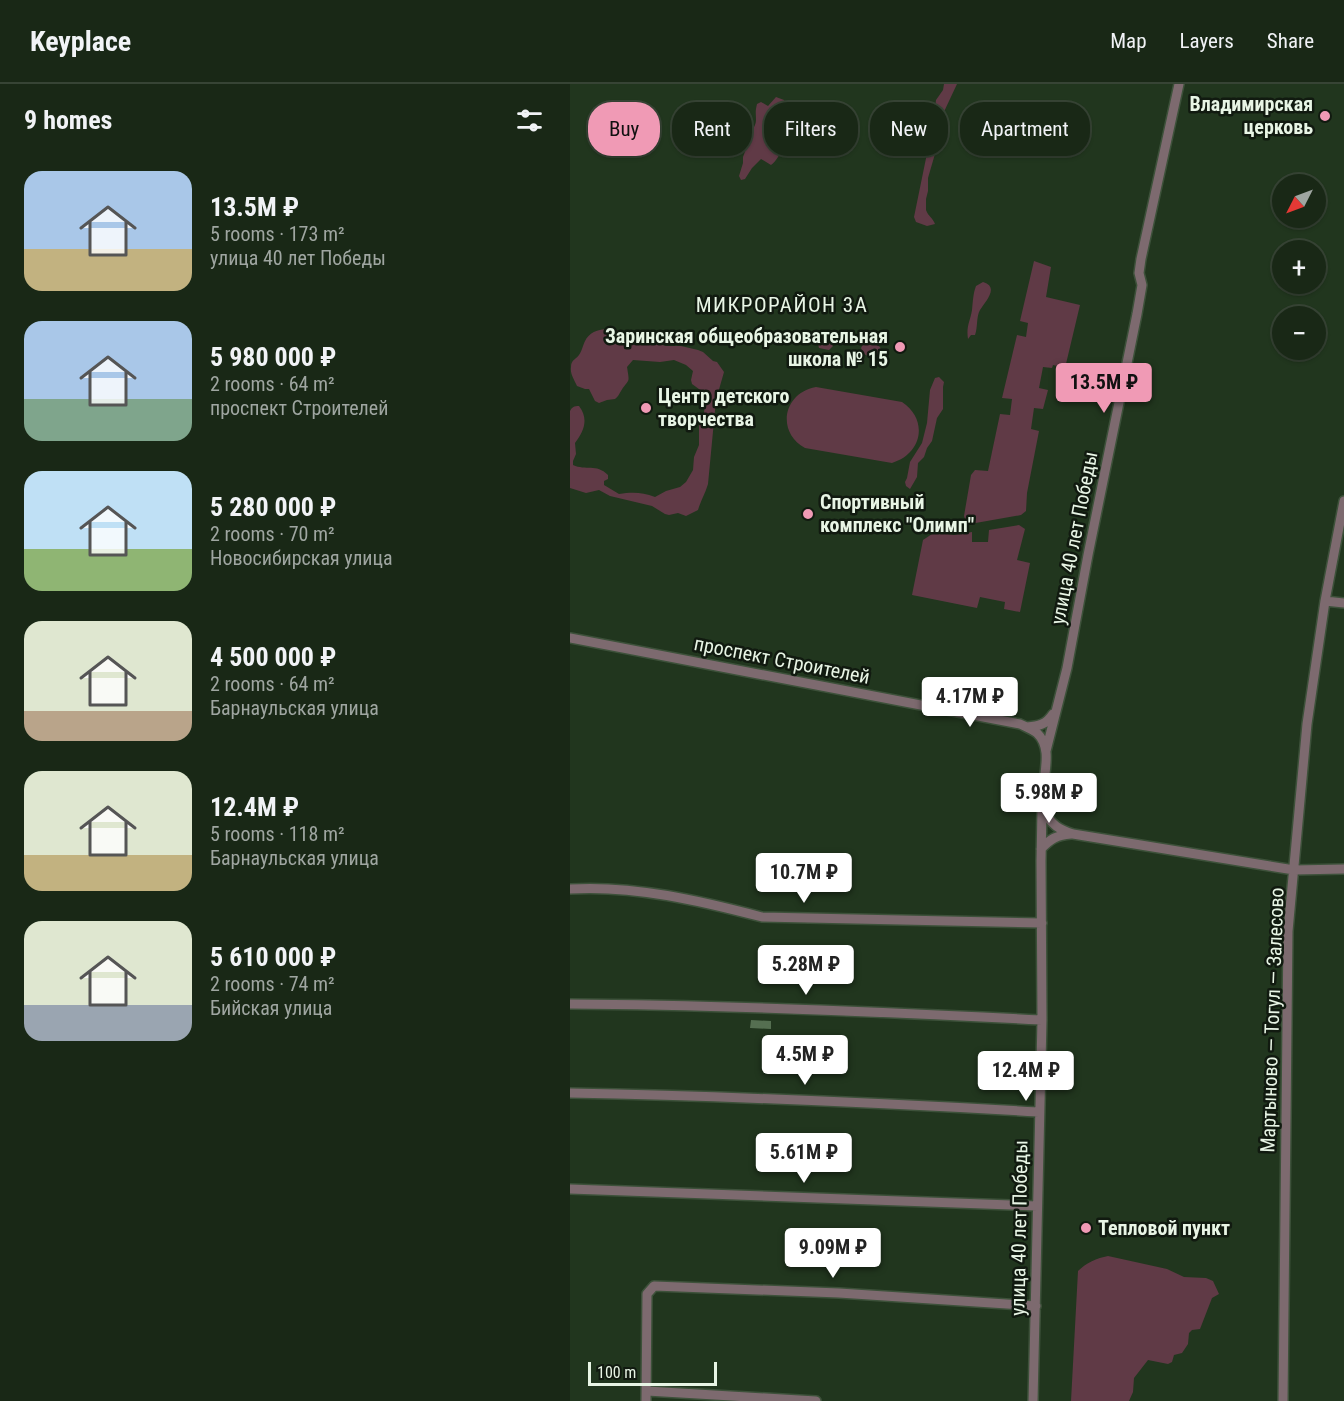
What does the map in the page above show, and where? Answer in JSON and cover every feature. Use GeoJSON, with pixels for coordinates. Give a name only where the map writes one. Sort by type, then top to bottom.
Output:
{"type":"FeatureCollection","features":[{"type":"Feature","properties":{"kind":"street","name":"улица 40 лет Победы"},"geometry":{"type":"LineString","coordinates":[[1046,751],[1067,668],[1137,314],[1142,285],[1139,273],[1141,259],[1179,84]]}},
{"type":"Feature","properties":{"kind":"street","name":"Мартыново — Тогул — Залесово"},"geometry":{"type":"LineString","coordinates":[[1283,1401],[1288,931],[1307,724],[1325,601],[1344,501]]}},
{"type":"Feature","properties":{"kind":"street"},"geometry":{"type":"LineString","coordinates":[[1325,601],[1344,603]]}},
{"type":"Feature","properties":{"kind":"street","name":"проспект Строителей"},"geometry":{"type":"LineString","coordinates":[[570,638],[1005,720],[1027,727]]}},
{"type":"Feature","properties":{"kind":"street"},"geometry":{"type":"LineString","coordinates":[[1027,727],[1047,722],[1058,704]]}},
{"type":"Feature","properties":{"kind":"street"},"geometry":{"type":"LineString","coordinates":[[1027,727],[1038,734],[1046,751],[1043,803],[1046,813],[1056,826],[1073,834],[1294,870],[1344,869]]}},
{"type":"Feature","properties":{"kind":"street","name":"улица 40 лет Победы"},"geometry":{"type":"LineString","coordinates":[[1034,1401],[1042,1020],[1043,803]]}},
{"type":"Feature","properties":{"kind":"street"},"geometry":{"type":"LineString","coordinates":[[1041,849],[1056,836],[1073,834]]}},
{"type":"Feature","properties":{"kind":"street"},"geometry":{"type":"LineString","coordinates":[[570,889],[604,888],[687,899],[762,917],[1042,923]]}},
{"type":"Feature","properties":{"kind":"street"},"geometry":{"type":"LineString","coordinates":[[570,1004],[837,1010],[1042,1020]]}},
{"type":"Feature","properties":{"kind":"street"},"geometry":{"type":"LineString","coordinates":[[570,1093],[848,1101],[1039,1112]]}},
{"type":"Feature","properties":{"kind":"street"},"geometry":{"type":"LineString","coordinates":[[570,1189],[1037,1206]]}},
{"type":"Feature","properties":{"kind":"street"},"geometry":{"type":"LineString","coordinates":[[816,1401],[646,1396],[646,1294],[654,1286],[665,1286],[839,1293],[1036,1306]]}},
{"type":"Feature","properties":{"kind":"shaded area"},"geometry":{"type":"Polygon","coordinates":[[[944,84],[957,84],[948,103],[936,102],[944,84]]]}},
{"type":"Feature","properties":{"kind":"shaded area"},"geometry":{"type":"Polygon","coordinates":[[[776,97],[785,102],[772,102],[776,97]]]}},
{"type":"Feature","properties":{"kind":"shaded area"},"geometry":{"type":"Polygon","coordinates":[[[761,102],[764,104],[764,156],[778,156],[771,165],[761,159],[745,179],[741,180],[739,176],[743,156],[752,156],[752,130],[756,120],[757,104],[761,102]]]}},
{"type":"Feature","properties":{"kind":"shaded area"},"geometry":{"type":"Polygon","coordinates":[[[926,156],[934,156],[928,178],[926,210],[935,224],[927,226],[916,222],[914,217],[926,156]]]}},
{"type":"Feature","properties":{"kind":"shaded area"},"geometry":{"type":"Polygon","coordinates":[[[1034,261],[1051,267],[1046,297],[1080,305],[1065,368],[1053,365],[1052,368],[1043,367],[1039,388],[1048,390],[1043,409],[1034,408],[1031,429],[1039,431],[1027,493],[1026,511],[1021,515],[970,524],[964,516],[971,475],[975,470],[988,471],[1000,414],[1010,415],[1012,399],[1002,398],[1017,335],[1026,337],[1028,323],[1020,321],[1034,261]]]}},
{"type":"Feature","properties":{"kind":"shaded area"},"geometry":{"type":"Polygon","coordinates":[[[983,282],[990,287],[990,295],[979,313],[975,335],[971,335],[968,339],[975,289],[983,282]]]}},
{"type":"Feature","properties":{"kind":"shaded area"},"geometry":{"type":"Polygon","coordinates":[[[605,329],[641,334],[646,340],[666,346],[681,346],[698,350],[717,362],[724,372],[716,400],[708,484],[698,510],[686,516],[678,513],[665,514],[652,506],[610,496],[599,490],[586,493],[570,488],[570,411],[574,407],[579,406],[585,420],[581,434],[575,443],[576,454],[573,465],[604,471],[608,479],[604,481],[604,485],[619,494],[637,493],[655,497],[680,487],[693,470],[694,457],[699,445],[699,426],[704,414],[705,396],[692,384],[693,371],[686,365],[674,360],[660,362],[633,360],[627,367],[628,381],[618,396],[599,403],[595,401],[589,389],[577,386],[572,377],[572,363],[580,354],[589,336],[605,329]]]}},
{"type":"Feature","properties":{"kind":"shaded area"},"geometry":{"type":"Polygon","coordinates":[[[821,336],[829,338],[833,346],[829,350],[819,348],[817,340],[821,336]]]}},
{"type":"Feature","properties":{"kind":"shaded area"},"geometry":{"type":"Polygon","coordinates":[[[865,340],[880,347],[883,355],[881,359],[873,360],[863,353],[861,348],[865,340]]]}},
{"type":"Feature","properties":{"kind":"shaded area"},"geometry":{"type":"Polygon","coordinates":[[[939,377],[944,382],[943,409],[937,418],[932,441],[924,457],[918,463],[917,477],[910,489],[905,482],[910,462],[922,443],[927,423],[930,390],[935,378],[939,377]]]}},
{"type":"Feature","properties":{"kind":"shaded area"},"geometry":{"type":"Polygon","coordinates":[[[816,387],[902,402],[911,409],[919,427],[918,436],[910,452],[902,459],[892,463],[805,448],[790,433],[787,414],[796,397],[816,387]]]}},
{"type":"Feature","properties":{"kind":"shaded area"},"geometry":{"type":"Polygon","coordinates":[[[1019,525],[1025,529],[1017,560],[1030,563],[1020,612],[1004,609],[1005,602],[980,597],[977,608],[912,595],[923,540],[935,532],[954,535],[972,532],[972,542],[988,542],[989,530],[1019,525]]]}},
{"type":"Feature","properties":{"kind":"shaded area"},"geometry":{"type":"Polygon","coordinates":[[[751,1020],[771,1021],[771,1029],[750,1028],[751,1020]]]}},
{"type":"Feature","properties":{"kind":"shaded area"},"geometry":{"type":"Polygon","coordinates":[[[1108,1256],[1167,1269],[1184,1277],[1206,1278],[1213,1281],[1219,1294],[1212,1298],[1200,1329],[1189,1333],[1188,1344],[1182,1353],[1174,1355],[1172,1362],[1168,1364],[1148,1360],[1134,1378],[1133,1392],[1129,1401],[1071,1401],[1078,1271],[1092,1261],[1108,1256]]]}},
{"type":"Feature","properties":{"kind":"place","name":"Владимирская церковь"},"geometry":{"type":"Point","coordinates":[1325,116]}},
{"type":"Feature","properties":{"kind":"place","name":"Заринская общеобразовательная школа № 15"},"geometry":{"type":"Point","coordinates":[900,347]}},
{"type":"Feature","properties":{"kind":"place","name":"Центр детского творчества"},"geometry":{"type":"Point","coordinates":[646,408]}},
{"type":"Feature","properties":{"kind":"place","name":"Спортивный комплекс \"Олимп\""},"geometry":{"type":"Point","coordinates":[808,514]}},
{"type":"Feature","properties":{"kind":"place","name":"Тепловой пункт"},"geometry":{"type":"Point","coordinates":[1086,1228]}},
{"type":"Feature","properties":{"kind":"district","name":"МИКРОРАЙОН 3А"},"geometry":{"type":"Point","coordinates":[782,305]}}]}
